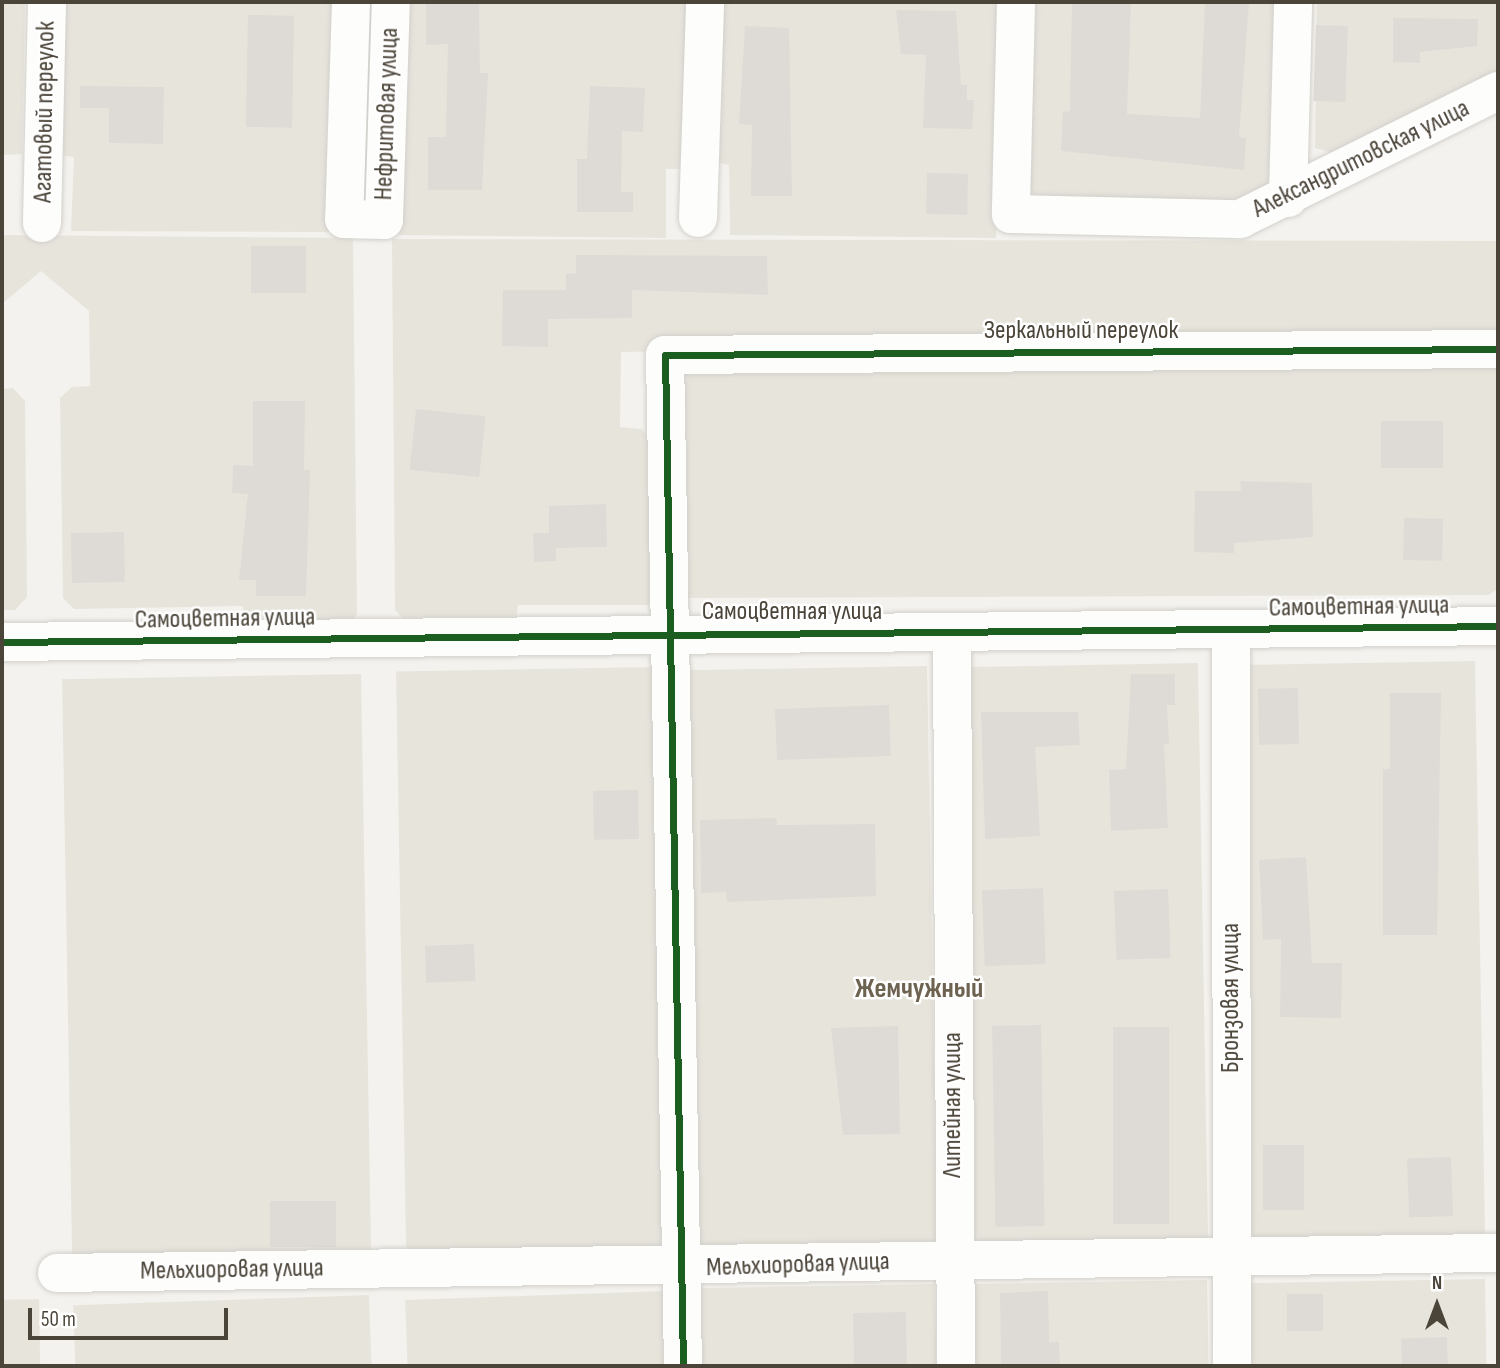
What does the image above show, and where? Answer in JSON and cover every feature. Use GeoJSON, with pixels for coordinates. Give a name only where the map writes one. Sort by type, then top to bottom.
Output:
{"type":"FeatureCollection","features":[{"type":"Feature","properties":{"kind":"street","name":"Агатовый переулок"},"geometry":{"type":"LineString","coordinates":[[42,223],[47,2]]}},
{"type":"Feature","properties":{"kind":"street","name":"Нефритовая улица"},"geometry":{"type":"LineString","coordinates":[[351,2],[344,219],[384,220],[391,2]]}},
{"type":"Feature","properties":{"kind":"street"},"geometry":{"type":"LineString","coordinates":[[698,218],[705,2]]}},
{"type":"Feature","properties":{"kind":"street","name":"Александритовская улица"},"geometry":{"type":"LineString","coordinates":[[1016,2],[1012,214],[1240,219],[1288,198],[1498,91]]}},
{"type":"Feature","properties":{"kind":"street"},"geometry":{"type":"LineString","coordinates":[[1288,198],[1293,2]]}},
{"type":"Feature","properties":{"kind":"street","name":"Зеркальный переулок"},"geometry":{"type":"LineString","coordinates":[[668,632],[665,355],[1498,349]]}},
{"type":"Feature","properties":{"kind":"street","name":"Самоцветная улица"},"geometry":{"type":"LineString","coordinates":[[2,642],[668,632],[952,635],[1498,626]]}},
{"type":"Feature","properties":{"kind":"street","name":"Бронзовая улица"},"geometry":{"type":"LineString","coordinates":[[1231,630],[1232,1366]]}},
{"type":"Feature","properties":{"kind":"street"},"geometry":{"type":"LineString","coordinates":[[668,632],[682,1366]]}},
{"type":"Feature","properties":{"kind":"street","name":"Литейная улица"},"geometry":{"type":"LineString","coordinates":[[952,635],[956,1366]]}},
{"type":"Feature","properties":{"kind":"street","name":"Мельхиоровая улица"},"geometry":{"type":"LineString","coordinates":[[57,1273],[681,1269],[954,1260],[1498,1253]]}},
{"type":"Feature","properties":{"kind":"shaded area"},"geometry":{"type":"Polygon","coordinates":[[[2,2],[25,2],[22,154],[4,155],[2,212],[2,2]]]}},
{"type":"Feature","properties":{"kind":"shaded area"},"geometry":{"type":"Polygon","coordinates":[[[60,2],[337,2],[329,232],[71,231],[74,157],[57,155],[60,2]]]}},
{"type":"Feature","properties":{"kind":"shaded area"},"geometry":{"type":"Polygon","coordinates":[[[402,2],[690,2],[685,169],[666,169],[666,238],[394,235],[402,2]]]}},
{"type":"Feature","properties":{"kind":"shaded area"},"geometry":{"type":"Polygon","coordinates":[[[722,2],[1003,2],[996,238],[730,235],[729,165],[716,162],[722,2]]]}},
{"type":"Feature","properties":{"kind":"shaded area"},"geometry":{"type":"Polygon","coordinates":[[[1036,2],[1274,2],[1268,195],[1229,211],[1029,206],[1036,2]]]}},
{"type":"Feature","properties":{"kind":"shaded area"},"geometry":{"type":"Polygon","coordinates":[[[1317,2],[1498,2],[1498,71],[1333,153],[1315,148],[1317,2]]]}},
{"type":"Feature","properties":{"kind":"shaded area"},"geometry":{"type":"Polygon","coordinates":[[[2,235],[353,238],[357,614],[351,623],[244,624],[243,606],[74,609],[63,598],[60,398],[72,387],[90,386],[89,311],[41,271],[2,304],[2,235]]]}},
{"type":"Feature","properties":{"kind":"shaded area"},"geometry":{"type":"Polygon","coordinates":[[[392,239],[1498,241],[1498,337],[621,352],[620,427],[641,429],[652,440],[653,605],[518,605],[516,621],[407,623],[395,610],[392,239]]]}},
{"type":"Feature","properties":{"kind":"shaded area"},"geometry":{"type":"Polygon","coordinates":[[[1498,361],[1498,589],[1488,595],[686,598],[685,373],[1498,361]]]}},
{"type":"Feature","properties":{"kind":"shaded area"},"geometry":{"type":"Polygon","coordinates":[[[13,388],[25,401],[27,597],[15,610],[2,610],[2,389],[13,388]]]}},
{"type":"Feature","properties":{"kind":"shaded area"},"geometry":{"type":"Polygon","coordinates":[[[1475,661],[1485,1243],[1250,1247],[1240,665],[1475,661]]]}},
{"type":"Feature","properties":{"kind":"shaded area"},"geometry":{"type":"Polygon","coordinates":[[[1198,663],[1208,1246],[973,1250],[963,667],[1198,663]]]}},
{"type":"Feature","properties":{"kind":"shaded area"},"geometry":{"type":"Polygon","coordinates":[[[927,666],[937,1248],[697,1252],[687,670],[927,666]]]}},
{"type":"Feature","properties":{"kind":"shaded area"},"geometry":{"type":"Polygon","coordinates":[[[654,667],[664,1253],[406,1257],[396,672],[654,667]]]}},
{"type":"Feature","properties":{"kind":"shaded area"},"geometry":{"type":"Polygon","coordinates":[[[361,674],[371,1261],[72,1266],[62,679],[361,674]]]}},
{"type":"Feature","properties":{"kind":"shaded area"},"geometry":{"type":"Polygon","coordinates":[[[1485,1279],[1487,1366],[1251,1366],[1250,1283],[1485,1279]]]}},
{"type":"Feature","properties":{"kind":"shaded area"},"geometry":{"type":"Polygon","coordinates":[[[1207,1280],[1209,1366],[972,1366],[971,1284],[1207,1280]]]}},
{"type":"Feature","properties":{"kind":"shaded area"},"geometry":{"type":"Polygon","coordinates":[[[935,1284],[936,1366],[698,1366],[697,1288],[935,1284]]]}},
{"type":"Feature","properties":{"kind":"shaded area"},"geometry":{"type":"Polygon","coordinates":[[[663,1291],[666,1366],[407,1366],[405,1300],[663,1291]]]}},
{"type":"Feature","properties":{"kind":"shaded area"},"geometry":{"type":"Polygon","coordinates":[[[369,1295],[371,1366],[75,1366],[73,1305],[369,1295]]]}},
{"type":"Feature","properties":{"kind":"shaded area"},"geometry":{"type":"Polygon","coordinates":[[[39,1299],[40,1366],[3,1366],[2,1300],[39,1299]]]}},
{"type":"Feature","properties":{"kind":"building"},"geometry":{"type":"Polygon","coordinates":[[[426,2],[479,2],[480,73],[488,73],[482,190],[428,190],[428,137],[446,137],[448,44],[426,45],[426,2]]]}},
{"type":"Feature","properties":{"kind":"building"},"geometry":{"type":"Polygon","coordinates":[[[1072,2],[1131,2],[1127,114],[1200,118],[1205,2],[1249,2],[1239,137],[1246,138],[1244,170],[1061,151],[1063,111],[1070,112],[1072,2]]]}},
{"type":"Feature","properties":{"kind":"building"},"geometry":{"type":"Polygon","coordinates":[[[896,10],[956,11],[961,85],[967,85],[967,100],[974,100],[972,129],[923,128],[926,55],[901,54],[896,10]]]}},
{"type":"Feature","properties":{"kind":"building"},"geometry":{"type":"Polygon","coordinates":[[[248,15],[294,16],[292,128],[246,127],[248,15]]]}},
{"type":"Feature","properties":{"kind":"building"},"geometry":{"type":"Polygon","coordinates":[[[1393,18],[1478,19],[1477,46],[1420,52],[1420,63],[1393,62],[1393,18]]]}},
{"type":"Feature","properties":{"kind":"building"},"geometry":{"type":"Polygon","coordinates":[[[1316,25],[1348,26],[1345,102],[1313,101],[1316,25]]]}},
{"type":"Feature","properties":{"kind":"building"},"geometry":{"type":"Polygon","coordinates":[[[745,26],[789,28],[792,196],[751,196],[752,125],[739,124],[745,26]]]}},
{"type":"Feature","properties":{"kind":"building"},"geometry":{"type":"Polygon","coordinates":[[[80,86],[164,87],[163,144],[109,143],[109,108],[80,108],[80,86]]]}},
{"type":"Feature","properties":{"kind":"building"},"geometry":{"type":"Polygon","coordinates":[[[590,86],[645,88],[643,132],[622,131],[621,192],[633,192],[633,212],[577,212],[577,159],[587,159],[590,86]]]}},
{"type":"Feature","properties":{"kind":"building"},"geometry":{"type":"Polygon","coordinates":[[[927,173],[968,174],[967,215],[926,214],[927,173]]]}},
{"type":"Feature","properties":{"kind":"building"},"geometry":{"type":"Polygon","coordinates":[[[251,246],[306,246],[306,293],[251,293],[251,246]]]}},
{"type":"Feature","properties":{"kind":"building"},"geometry":{"type":"Polygon","coordinates":[[[576,255],[767,256],[768,295],[632,290],[632,318],[548,319],[548,347],[502,346],[503,290],[566,290],[566,274],[576,273],[576,255]]]}},
{"type":"Feature","properties":{"kind":"building"},"geometry":{"type":"Polygon","coordinates":[[[253,401],[305,401],[304,470],[310,470],[306,596],[256,596],[256,580],[239,580],[248,494],[232,493],[233,465],[253,466],[253,401]]]}},
{"type":"Feature","properties":{"kind":"building"},"geometry":{"type":"Polygon","coordinates":[[[416,409],[486,416],[479,477],[410,470],[416,409]]]}},
{"type":"Feature","properties":{"kind":"building"},"geometry":{"type":"Polygon","coordinates":[[[1381,421],[1443,421],[1443,468],[1381,468],[1381,421]]]}},
{"type":"Feature","properties":{"kind":"building"},"geometry":{"type":"Polygon","coordinates":[[[1240,481],[1312,483],[1313,537],[1234,543],[1234,553],[1194,552],[1195,491],[1241,491],[1240,481]]]}},
{"type":"Feature","properties":{"kind":"building"},"geometry":{"type":"Polygon","coordinates":[[[606,504],[607,547],[556,548],[556,561],[534,562],[533,533],[549,533],[549,506],[606,504]]]}},
{"type":"Feature","properties":{"kind":"building"},"geometry":{"type":"Polygon","coordinates":[[[1404,518],[1443,519],[1442,561],[1403,560],[1404,518]]]}},
{"type":"Feature","properties":{"kind":"building"},"geometry":{"type":"Polygon","coordinates":[[[124,532],[125,582],[72,583],[71,533],[124,532]]]}},
{"type":"Feature","properties":{"kind":"building"},"geometry":{"type":"Polygon","coordinates":[[[1131,674],[1175,674],[1175,705],[1167,705],[1169,744],[1164,744],[1168,828],[1111,831],[1109,770],[1126,769],[1131,674]]]}},
{"type":"Feature","properties":{"kind":"building"},"geometry":{"type":"Polygon","coordinates":[[[1298,688],[1299,744],[1259,745],[1258,689],[1298,688]]]}},
{"type":"Feature","properties":{"kind":"building"},"geometry":{"type":"Polygon","coordinates":[[[1390,693],[1441,693],[1437,935],[1383,935],[1383,769],[1390,769],[1390,693]]]}},
{"type":"Feature","properties":{"kind":"building"},"geometry":{"type":"Polygon","coordinates":[[[889,705],[891,756],[777,760],[775,709],[889,705]]]}},
{"type":"Feature","properties":{"kind":"building"},"geometry":{"type":"Polygon","coordinates":[[[981,712],[1078,712],[1080,745],[1035,747],[1040,836],[985,839],[981,712]]]}},
{"type":"Feature","properties":{"kind":"building"},"geometry":{"type":"Polygon","coordinates":[[[638,790],[639,839],[594,840],[593,791],[638,790]]]}},
{"type":"Feature","properties":{"kind":"building"},"geometry":{"type":"Polygon","coordinates":[[[776,818],[777,825],[875,824],[876,896],[727,902],[726,892],[701,893],[700,820],[776,818]]]}},
{"type":"Feature","properties":{"kind":"building"},"geometry":{"type":"Polygon","coordinates":[[[1306,857],[1312,963],[1342,963],[1341,1018],[1280,1017],[1281,939],[1263,940],[1259,860],[1306,857]]]}},
{"type":"Feature","properties":{"kind":"building"},"geometry":{"type":"Polygon","coordinates":[[[1043,888],[1046,964],[985,966],[982,890],[1043,888]]]}},
{"type":"Feature","properties":{"kind":"building"},"geometry":{"type":"Polygon","coordinates":[[[1168,889],[1170,958],[1116,960],[1114,891],[1168,889]]]}},
{"type":"Feature","properties":{"kind":"building"},"geometry":{"type":"Polygon","coordinates":[[[474,944],[475,981],[426,983],[425,946],[474,944]]]}},
{"type":"Feature","properties":{"kind":"building"},"geometry":{"type":"Polygon","coordinates":[[[1041,1025],[1045,1226],[996,1227],[992,1026],[1041,1025]]]}},
{"type":"Feature","properties":{"kind":"building"},"geometry":{"type":"Polygon","coordinates":[[[898,1026],[900,1134],[843,1135],[831,1028],[898,1026]]]}},
{"type":"Feature","properties":{"kind":"building"},"geometry":{"type":"Polygon","coordinates":[[[1113,1027],[1169,1027],[1169,1224],[1113,1224],[1113,1027]]]}},
{"type":"Feature","properties":{"kind":"building"},"geometry":{"type":"Polygon","coordinates":[[[1263,1145],[1304,1145],[1304,1210],[1263,1210],[1263,1145]]]}},
{"type":"Feature","properties":{"kind":"building"},"geometry":{"type":"Polygon","coordinates":[[[1451,1157],[1453,1216],[1409,1217],[1407,1159],[1451,1157]]]}},
{"type":"Feature","properties":{"kind":"building"},"geometry":{"type":"Polygon","coordinates":[[[270,1201],[336,1201],[336,1247],[270,1247],[270,1201]]]}},
{"type":"Feature","properties":{"kind":"building"},"geometry":{"type":"Polygon","coordinates":[[[1048,1291],[1049,1342],[1059,1342],[1060,1366],[1001,1366],[1000,1293],[1048,1291]]]}},
{"type":"Feature","properties":{"kind":"building"},"geometry":{"type":"Polygon","coordinates":[[[1287,1294],[1323,1294],[1323,1331],[1287,1331],[1287,1294]]]}},
{"type":"Feature","properties":{"kind":"building"},"geometry":{"type":"Polygon","coordinates":[[[906,1312],[907,1365],[854,1366],[853,1313],[906,1312]]]}},
{"type":"Feature","properties":{"kind":"building"},"geometry":{"type":"Polygon","coordinates":[[[1447,1337],[1448,1366],[1402,1366],[1401,1339],[1447,1337]]]}},
{"type":"Feature","properties":{"kind":"cycle path"},"geometry":{"type":"LineString","coordinates":[[683,1366],[665,355],[1498,349]]}},
{"type":"Feature","properties":{"kind":"cycle path"},"geometry":{"type":"LineString","coordinates":[[2,642],[1498,626]]}},
{"type":"Feature","properties":{"kind":"district","name":"Жемчужный"},"geometry":{"type":"Point","coordinates":[919,989]}}]}
